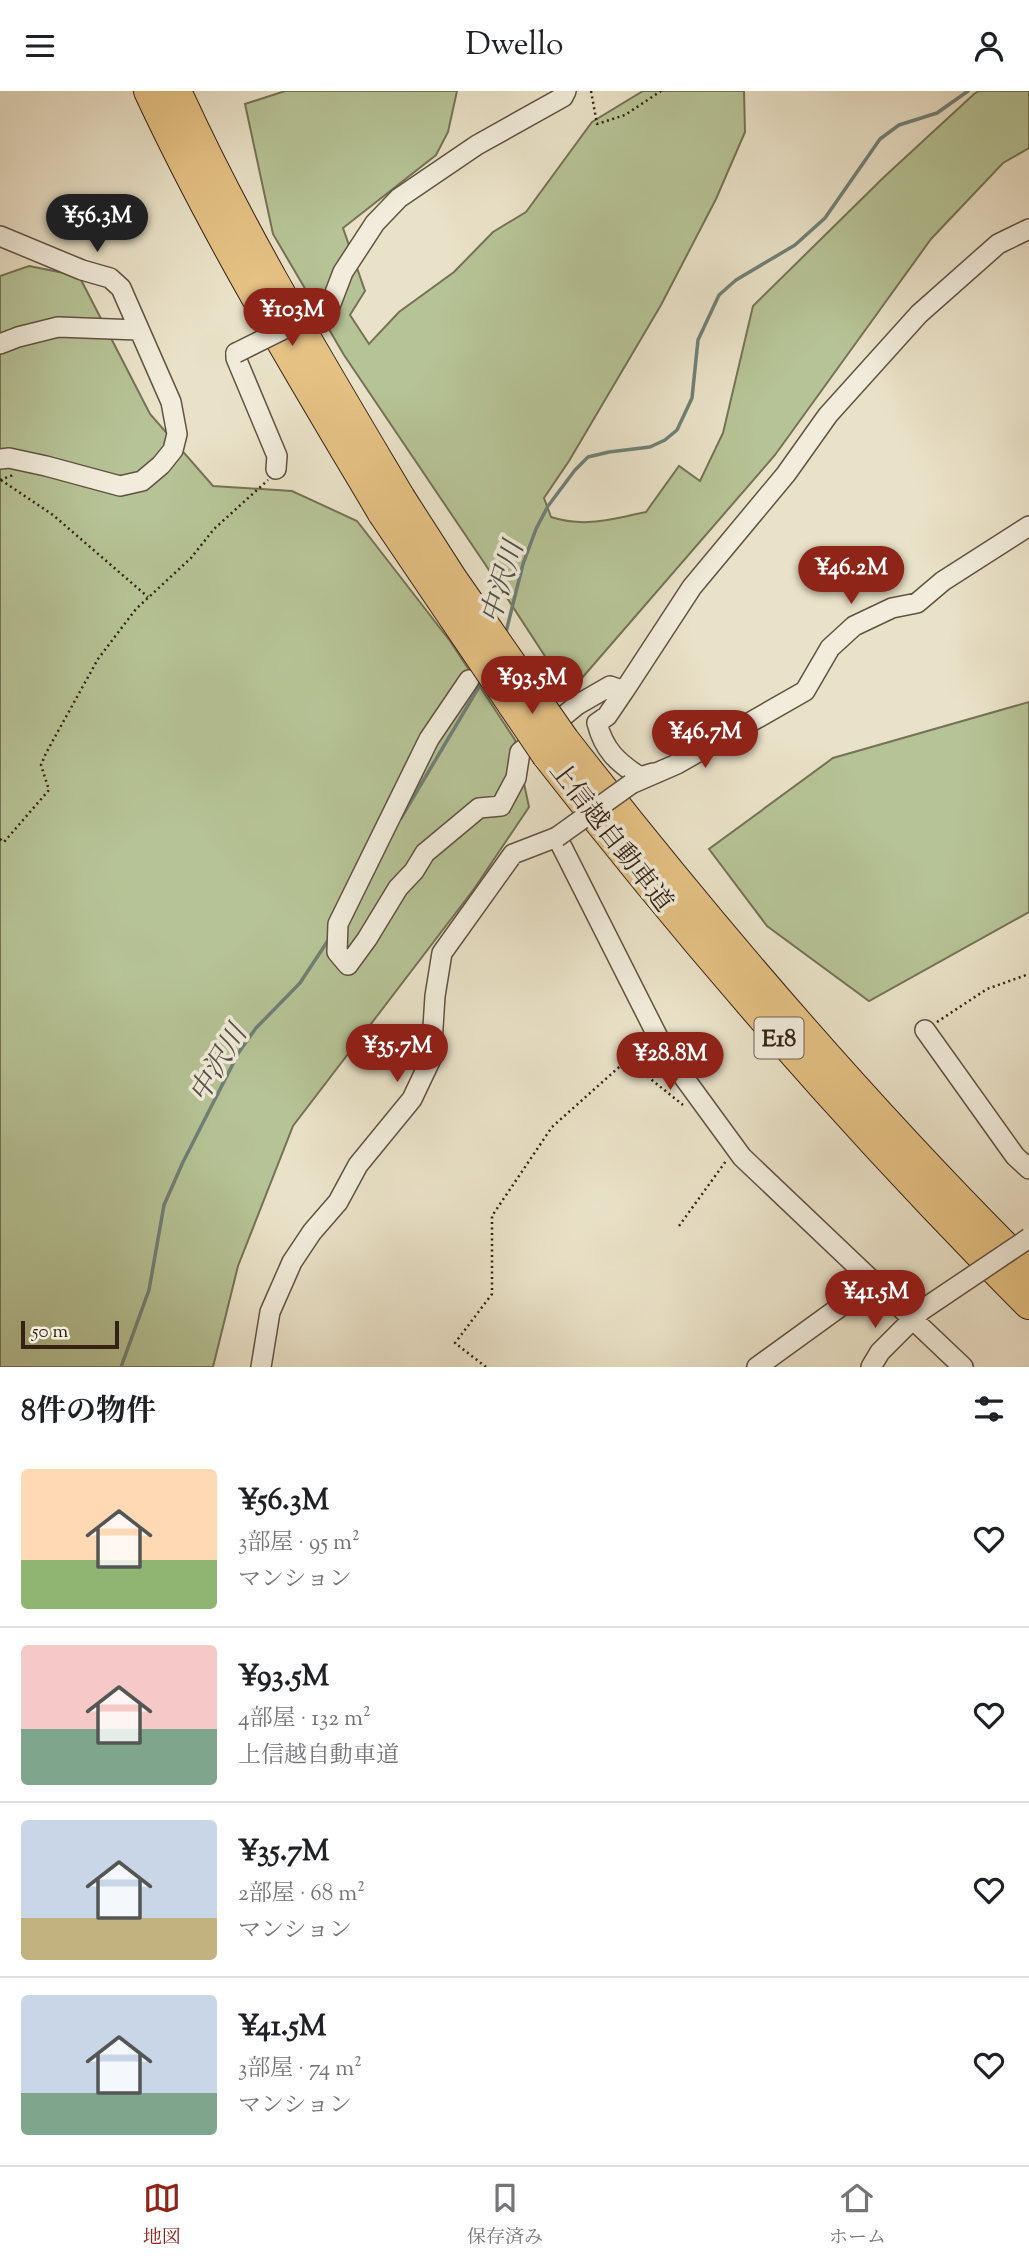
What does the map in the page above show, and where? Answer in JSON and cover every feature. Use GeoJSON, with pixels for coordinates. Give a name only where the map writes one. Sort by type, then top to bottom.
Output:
{"type":"FeatureCollection","features":[{"type":"Feature","properties":{"kind":"highway","name":"上信越自動車道"},"geometry":{"type":"LineString","coordinates":[[149,91],[215,223],[287,351],[555,748],[675,916],[756,1013],[901,1171],[1029,1304]]}},
{"type":"Feature","properties":{"kind":"highway","name":"上信越自動車道"},"geometry":{"type":"LineString","coordinates":[[176,91],[391,506]]}},
{"type":"Feature","properties":{"kind":"highway","name":"上信越自動車道"},"geometry":{"type":"LineString","coordinates":[[555,748],[627,821],[771,994],[917,1155],[1029,1272]]}},
{"type":"Feature","properties":{"kind":"street"},"geometry":{"type":"LineString","coordinates":[[276,469],[277,456],[236,353],[330,306],[343,272],[375,223],[399,198],[477,145],[563,97],[566,91]]}},
{"type":"Feature","properties":{"kind":"street"},"geometry":{"type":"LineString","coordinates":[[677,764],[640,777],[616,761],[600,735],[597,723],[607,716],[692,587],[786,474],[828,415],[919,314],[998,244],[1029,229]]}},
{"type":"Feature","properties":{"kind":"street"},"geometry":{"type":"LineString","coordinates":[[0,236],[82,270],[110,278],[121,288],[171,402],[177,434],[173,450],[161,465],[142,481],[120,486],[46,466],[0,459]]}},
{"type":"Feature","properties":{"kind":"street"},"geometry":{"type":"LineString","coordinates":[[0,344],[58,327],[138,330]]}},
{"type":"Feature","properties":{"kind":"street"},"geometry":{"type":"LineString","coordinates":[[261,1367],[270,1312],[292,1262],[312,1232],[338,1202],[358,1165],[412,1099],[431,1059],[435,996],[442,953],[513,854],[557,837],[631,784],[677,764],[805,691],[830,648],[854,627],[892,608],[917,603],[943,581],[1029,526]]}},
{"type":"Feature","properties":{"kind":"street"},"geometry":{"type":"LineString","coordinates":[[469,680],[429,739],[338,923],[337,953],[348,965],[398,888],[414,871],[425,853],[479,808],[500,806],[516,778],[520,752],[577,705],[610,686],[624,691]]}},
{"type":"Feature","properties":{"kind":"street"},"geometry":{"type":"LineString","coordinates":[[557,837],[666,1053],[736,1148],[873,1283],[918,1315],[963,1367]]}},
{"type":"Feature","properties":{"kind":"street"},"geometry":{"type":"LineString","coordinates":[[925,1030],[1015,1156],[1029,1169]]}},
{"type":"Feature","properties":{"kind":"street"},"geometry":{"type":"LineString","coordinates":[[871,1367],[880,1352],[918,1315],[1029,1237]]}},
{"type":"Feature","properties":{"kind":"street"},"geometry":{"type":"LineString","coordinates":[[757,1367],[873,1283]]}},
{"type":"Feature","properties":{"kind":"path"},"geometry":{"type":"LineString","coordinates":[[591,91],[597,124],[625,115],[661,91]]}},
{"type":"Feature","properties":{"kind":"path"},"geometry":{"type":"LineString","coordinates":[[0,839],[4,842],[49,790],[41,765],[98,659],[136,609],[191,558],[223,520],[266,483],[276,469]]}},
{"type":"Feature","properties":{"kind":"path"},"geometry":{"type":"LineString","coordinates":[[1,480],[53,515],[148,597]]}},
{"type":"Feature","properties":{"kind":"path"},"geometry":{"type":"LineString","coordinates":[[925,1030],[987,989],[1029,974]]}},
{"type":"Feature","properties":{"kind":"path"},"geometry":{"type":"LineString","coordinates":[[486,1367],[455,1343],[492,1294],[492,1216],[552,1127],[627,1060],[692,1113]]}},
{"type":"Feature","properties":{"kind":"path"},"geometry":{"type":"LineString","coordinates":[[679,1226],[736,1148]]}},
{"type":"Feature","properties":{"kind":"green space"},"geometry":{"type":"Polygon","coordinates":[[[285,91],[457,91],[448,132],[436,155],[343,228],[365,291],[350,315],[369,344],[399,312],[454,272],[493,232],[526,212],[592,122],[643,91],[744,91],[745,132],[716,199],[661,305],[569,461],[544,498],[551,517],[575,522],[610,520],[646,512],[679,466],[700,481],[723,433],[753,306],[883,178],[974,94],[979,91],[1029,91],[1029,148],[1003,163],[931,239],[775,455],[569,693],[344,355],[273,234],[245,104],[285,91]]]}},
{"type":"Feature","properties":{"kind":"green space"},"geometry":{"type":"Polygon","coordinates":[[[29,266],[79,276],[150,414],[213,486],[292,491],[357,521],[450,641],[515,740],[529,807],[474,889],[293,1126],[238,1266],[213,1367],[0,1367],[0,276],[29,266]]]}},
{"type":"Feature","properties":{"kind":"green space"},"geometry":{"type":"Polygon","coordinates":[[[1029,702],[1029,912],[869,1001],[767,926],[709,849],[833,758],[1029,702]]]}},
{"type":"Feature","properties":{"kind":"waterway","name":"中沢川"},"geometry":{"type":"LineString","coordinates":[[505,636],[523,564],[536,529],[548,506],[575,470],[588,457],[650,447],[677,430],[692,398],[698,340],[719,295],[736,280],[795,245],[825,218],[880,139],[899,125],[937,113],[968,91]]}},
{"type":"Feature","properties":{"kind":"waterway","name":"中沢川"},"geometry":{"type":"LineString","coordinates":[[401,818],[483,680]]}},
{"type":"Feature","properties":{"kind":"waterway","name":"中沢川"},"geometry":{"type":"LineString","coordinates":[[121,1367],[149,1290],[164,1205],[183,1162],[239,1052],[256,1028],[300,983],[329,939]]}}]}
